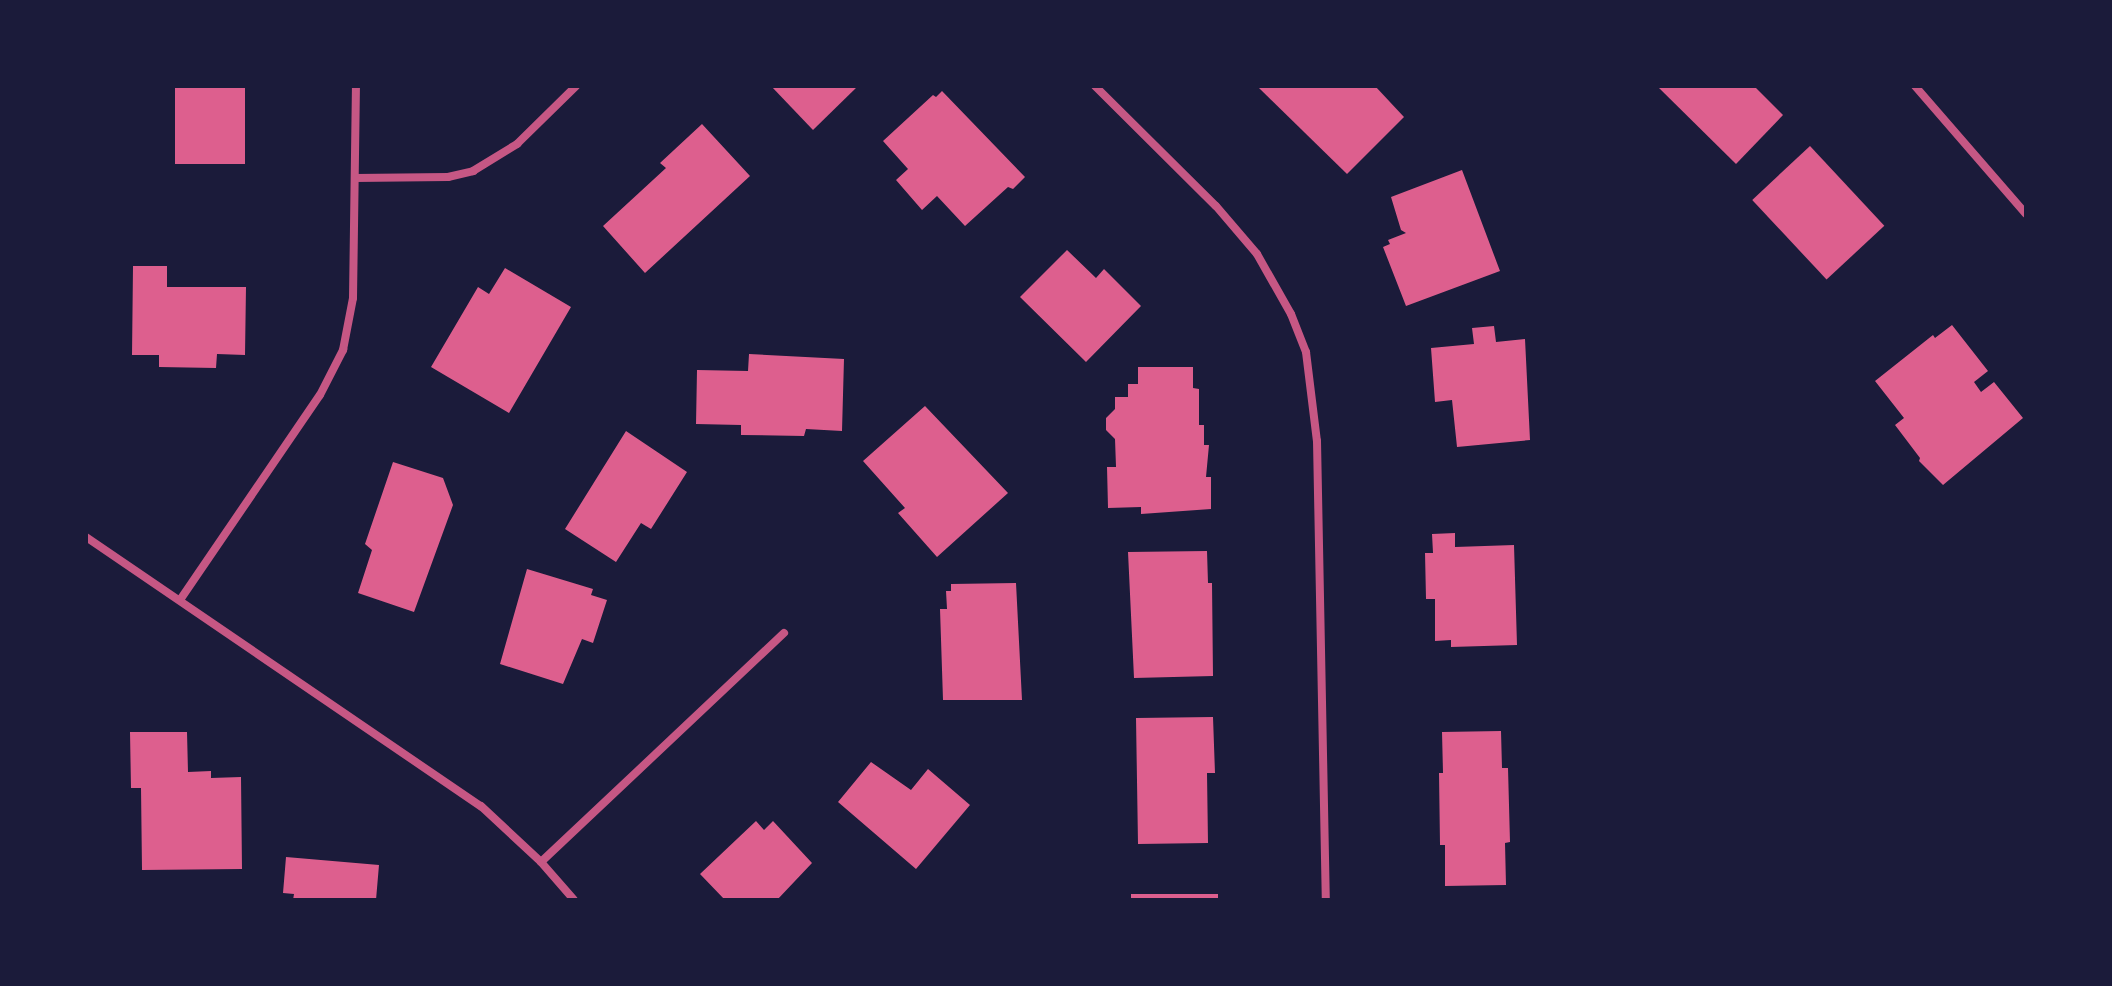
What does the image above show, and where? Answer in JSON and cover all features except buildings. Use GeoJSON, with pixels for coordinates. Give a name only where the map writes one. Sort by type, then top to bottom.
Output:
{"type":"FeatureCollection","features":[{"type":"Feature","properties":{"kind":"street"},"geometry":{"type":"LineString","coordinates":[[180,600],[320,395],[343,350],[353,298],[356,86]]}},
{"type":"Feature","properties":{"kind":"street"},"geometry":{"type":"LineString","coordinates":[[355,178],[448,177],[473,171],[517,144],[576,86]]}},
{"type":"Feature","properties":{"kind":"street"},"geometry":{"type":"LineString","coordinates":[[1095,86],[1216,206],[1257,254],[1291,314],[1306,352],[1314,395],[1317,441],[1326,900]]}},
{"type":"Feature","properties":{"kind":"street"},"geometry":{"type":"LineString","coordinates":[[1915,86],[2026,214]]}},
{"type":"Feature","properties":{"kind":"street"},"geometry":{"type":"LineString","coordinates":[[86,537],[481,806],[541,862],[574,900]]}},
{"type":"Feature","properties":{"kind":"street"},"geometry":{"type":"LineString","coordinates":[[541,862],[784,633]]}}]}
